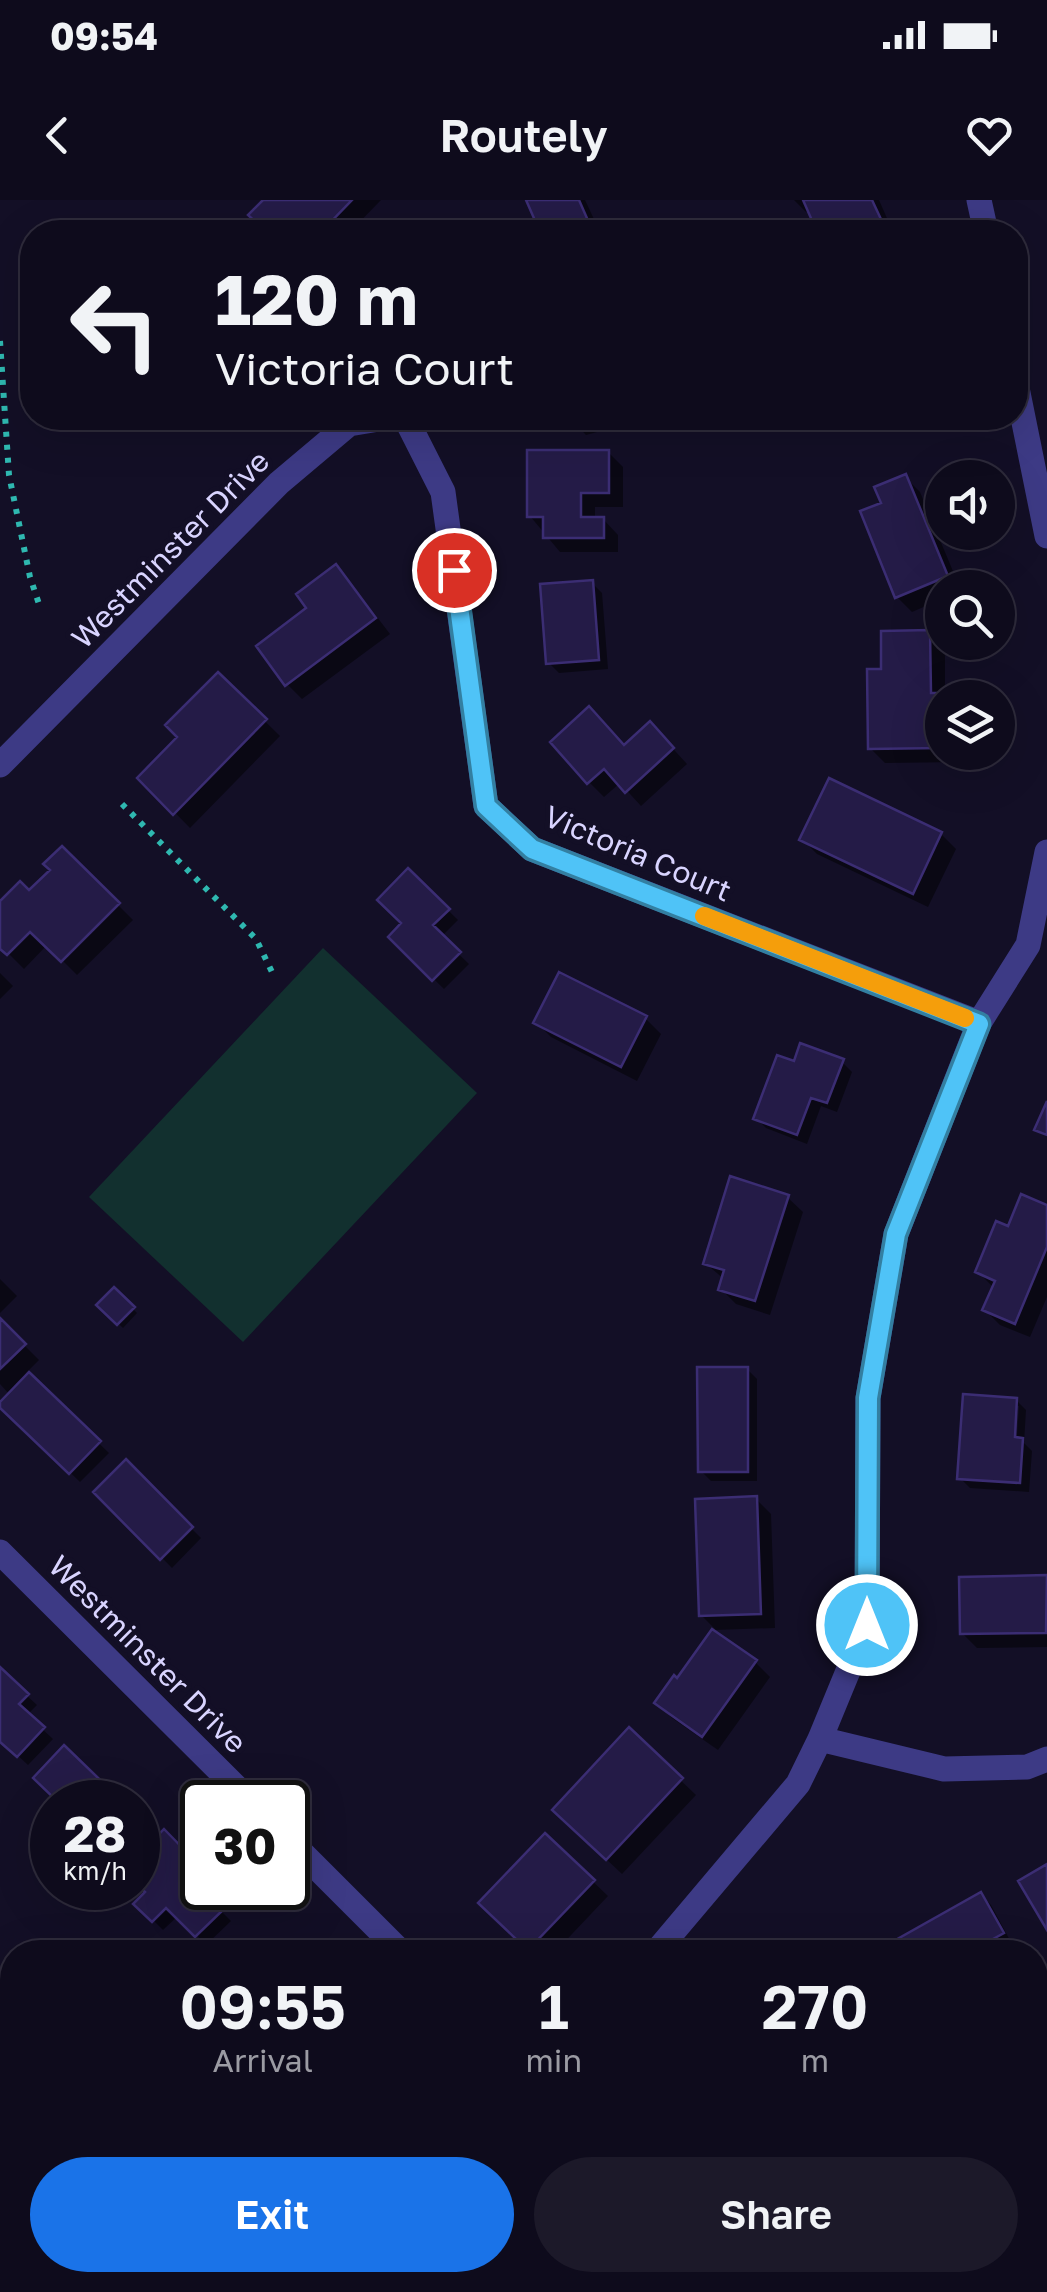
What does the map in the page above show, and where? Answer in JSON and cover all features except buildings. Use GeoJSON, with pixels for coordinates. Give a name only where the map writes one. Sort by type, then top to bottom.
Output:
{"type":"FeatureCollection","features":[{"type":"Feature","properties":{"kind":"street","name":"Westminster Drive"},"geometry":{"type":"LineString","coordinates":[[0,765],[279,483],[342,430]]}},
{"type":"Feature","properties":{"kind":"street","name":"Victoria Court"},"geometry":{"type":"LineString","coordinates":[[412,430],[443,492],[486,806],[532,849],[979,1024]]}},
{"type":"Feature","properties":{"kind":"street"},"geometry":{"type":"LineString","coordinates":[[1026,430],[1047,536]]}},
{"type":"Feature","properties":{"kind":"street"},"geometry":{"type":"LineString","coordinates":[[666,1940],[798,1784],[867,1625],[868,1398],[896,1234],[979,1024],[1028,945],[1047,852]]}},
{"type":"Feature","properties":{"kind":"street","name":"Westminster Drive"},"geometry":{"type":"LineString","coordinates":[[0,1552],[229,1780]]}},
{"type":"Feature","properties":{"kind":"street"},"geometry":{"type":"LineString","coordinates":[[820,1740],[944,1769],[1027,1767],[1047,1759]]}},
{"type":"Feature","properties":{"kind":"street"},"geometry":{"type":"LineString","coordinates":[[310,1861],[389,1940]]}},
{"type":"Feature","properties":{"kind":"path"},"geometry":{"type":"LineString","coordinates":[[0,341],[9,475],[30,578],[40,607]]}},
{"type":"Feature","properties":{"kind":"path"},"geometry":{"type":"LineString","coordinates":[[122,804],[256,939],[273,974]]}},
{"type":"Feature","properties":{"kind":"green space"},"geometry":{"type":"Polygon","coordinates":[[[323,948],[477,1093],[243,1342],[89,1197],[323,948]]]}},
{"type":"Feature","properties":{"kind":"slow traffic"},"geometry":{"type":"LineString","coordinates":[[704,916],[965,1018]]}},
{"type":"Feature","properties":{"kind":"route"},"geometry":{"type":"LineString","coordinates":[[454,570],[486,806],[532,849],[979,1024],[896,1234],[868,1398],[867,1625]]}}]}
